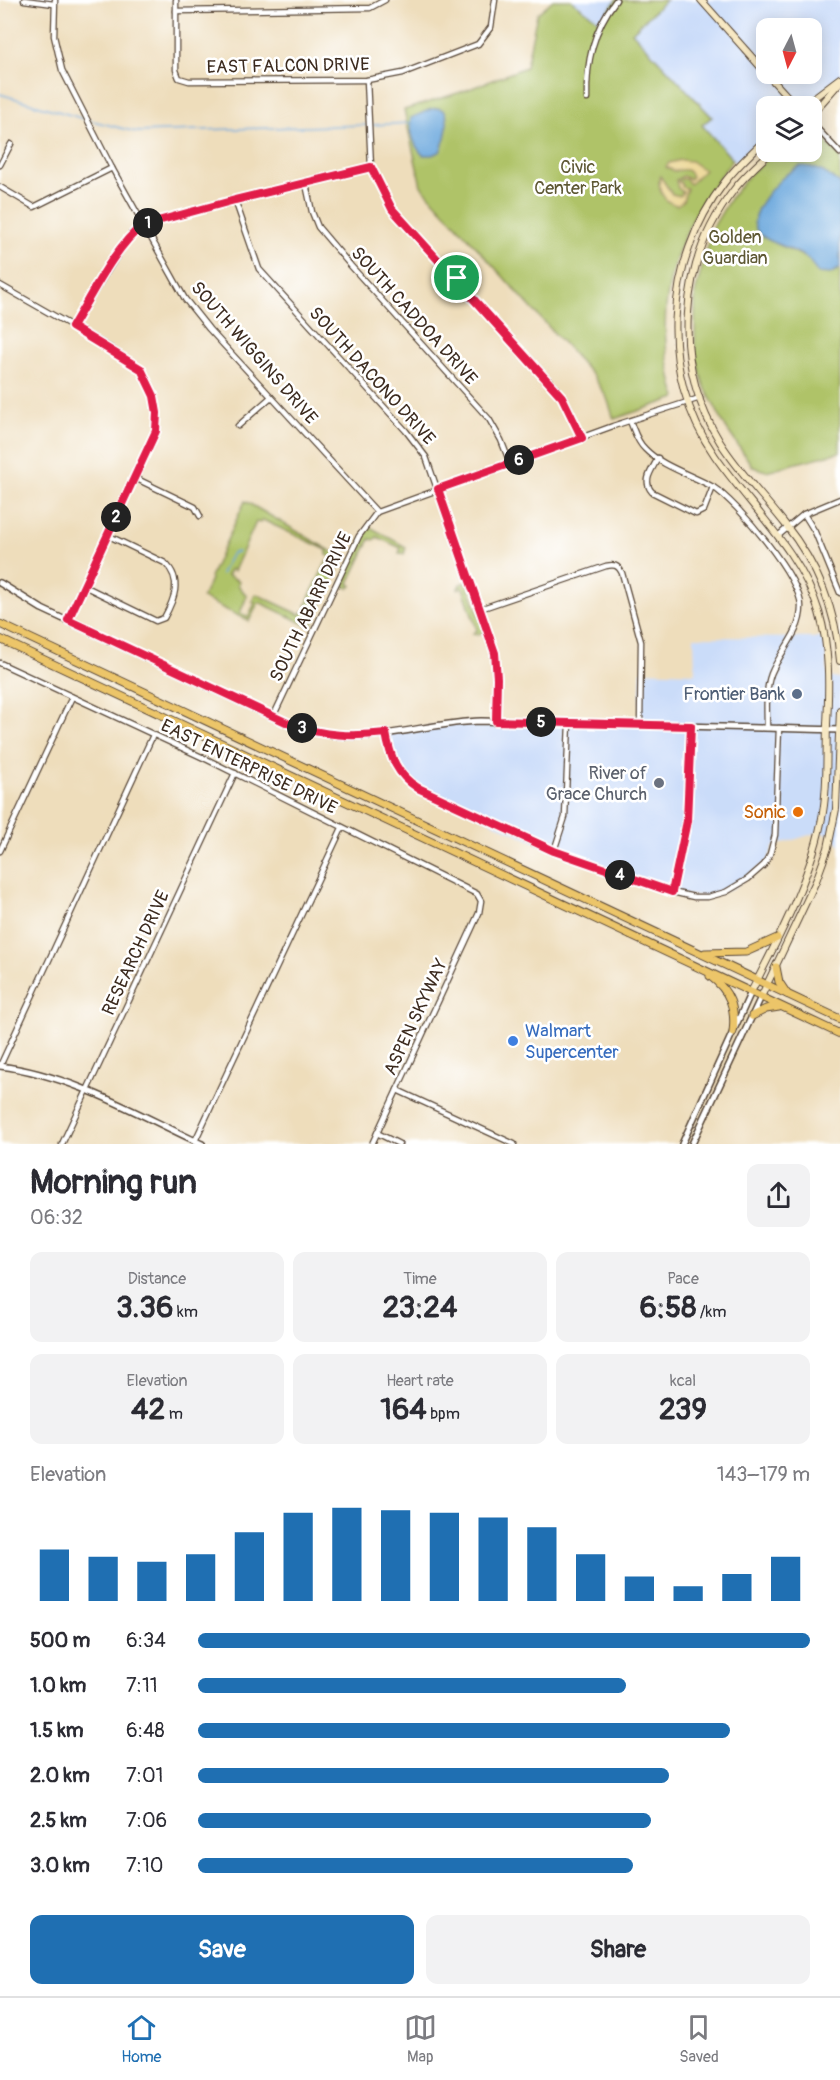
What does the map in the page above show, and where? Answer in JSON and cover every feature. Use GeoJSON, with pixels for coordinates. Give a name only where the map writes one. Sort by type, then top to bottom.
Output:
{"type":"FeatureCollection","features":[{"type":"Feature","properties":{"kind":"highway"},"geometry":{"type":"LineString","coordinates":[[0,624],[840,1019]]}},
{"type":"Feature","properties":{"kind":"highway"},"geometry":{"type":"LineString","coordinates":[[0,639],[840,1034]]}},
{"type":"Feature","properties":{"kind":"highway"},"geometry":{"type":"LineString","coordinates":[[700,953],[746,952],[777,938]]}},
{"type":"Feature","properties":{"kind":"highway"},"geometry":{"type":"LineString","coordinates":[[776,967],[779,982],[787,994]]}},
{"type":"Feature","properties":{"kind":"highway"},"geometry":{"type":"LineString","coordinates":[[701,969],[718,982],[729,995],[734,1012],[733,1032]]}},
{"type":"Feature","properties":{"kind":"highway"},"geometry":{"type":"LineString","coordinates":[[752,1016],[766,1008],[781,1007]]}},
{"type":"Feature","properties":{"kind":"main road"},"geometry":{"type":"LineString","coordinates":[[701,0],[756,61]]}},
{"type":"Feature","properties":{"kind":"main road"},"geometry":{"type":"LineString","coordinates":[[817,96],[840,80]]}},
{"type":"Feature","properties":{"kind":"main road"},"geometry":{"type":"LineString","coordinates":[[822,102],[840,80]]}},
{"type":"Feature","properties":{"kind":"main road"},"geometry":{"type":"LineString","coordinates":[[777,84],[787,96]]}},
{"type":"Feature","properties":{"kind":"main road"},"geometry":{"type":"LineString","coordinates":[[751,992],[805,874],[820,829],[825,800],[828,664],[822,623],[808,584],[795,559],[779,535],[710,449],[688,402],[680,371],[675,320],[679,284],[687,253],[703,216],[723,184],[756,149]]}},
{"type":"Feature","properties":{"kind":"main road"},"geometry":{"type":"LineString","coordinates":[[761,162],[728,198],[705,239],[688,303],[687,330],[692,369],[711,426],[725,449],[805,552],[823,585],[834,621],[840,661]]}},
{"type":"Feature","properties":{"kind":"main road"},"geometry":{"type":"LineString","coordinates":[[761,997],[816,881],[828,848],[836,808],[840,710]]}},
{"type":"Feature","properties":{"kind":"street"},"geometry":{"type":"LineString","coordinates":[[24,0],[55,2]]}},
{"type":"Feature","properties":{"kind":"street"},"geometry":{"type":"LineString","coordinates":[[176,0],[176,11],[370,8],[384,1]]}},
{"type":"Feature","properties":{"kind":"street","name":"EAST FALCON DRIVE"},"geometry":{"type":"LineString","coordinates":[[176,11],[176,70],[179,78],[189,81],[367,80],[403,73],[478,45],[491,27],[495,0]]}},
{"type":"Feature","properties":{"kind":"street"},"geometry":{"type":"LineString","coordinates":[[587,99],[586,76],[591,49],[601,22],[615,0]]}},
{"type":"Feature","properties":{"kind":"street","name":"SOUTH WIGGINS DRIVE"},"geometry":{"type":"LineString","coordinates":[[55,2],[54,36],[62,70],[112,168],[185,299],[377,512]]}},
{"type":"Feature","properties":{"kind":"street"},"geometry":{"type":"LineString","coordinates":[[367,80],[371,167],[392,209],[562,397],[582,438]]}},
{"type":"Feature","properties":{"kind":"street"},"geometry":{"type":"LineString","coordinates":[[822,134],[840,153]]}},
{"type":"Feature","properties":{"kind":"street"},"geometry":{"type":"LineString","coordinates":[[0,165],[11,144]]}},
{"type":"Feature","properties":{"kind":"street"},"geometry":{"type":"LineString","coordinates":[[72,327],[130,234],[143,225],[371,167]]}},
{"type":"Feature","properties":{"kind":"street"},"geometry":{"type":"LineString","coordinates":[[0,187],[33,207],[112,168]]}},
{"type":"Feature","properties":{"kind":"street","name":"SOUTH CADDOA DRIVE"},"geometry":{"type":"LineString","coordinates":[[306,184],[318,227],[489,419],[510,463]]}},
{"type":"Feature","properties":{"kind":"street","name":"SOUTH DACONO DRIVE"},"geometry":{"type":"LineString","coordinates":[[235,200],[259,269],[406,431],[426,457],[496,661],[496,721]]}},
{"type":"Feature","properties":{"kind":"street"},"geometry":{"type":"LineString","coordinates":[[0,285],[141,369],[154,396],[157,413],[156,431],[68,620]]}},
{"type":"Feature","properties":{"kind":"street"},"geometry":{"type":"LineString","coordinates":[[238,426],[271,397]]}},
{"type":"Feature","properties":{"kind":"street"},"geometry":{"type":"LineString","coordinates":[[377,512],[510,463],[700,398]]}},
{"type":"Feature","properties":{"kind":"street"},"geometry":{"type":"LineString","coordinates":[[630,421],[643,447],[658,458],[713,488],[732,504],[764,539],[797,587],[801,606],[792,639],[770,677],[767,728]]}},
{"type":"Feature","properties":{"kind":"street"},"geometry":{"type":"LineString","coordinates":[[658,458],[647,481],[647,487],[652,492],[696,514],[704,510],[713,488]]}},
{"type":"Feature","properties":{"kind":"street"},"geometry":{"type":"LineString","coordinates":[[135,478],[195,507],[200,516]]}},
{"type":"Feature","properties":{"kind":"street"},"geometry":{"type":"LineString","coordinates":[[779,535],[804,514],[840,499]]}},
{"type":"Feature","properties":{"kind":"street","name":"SOUTH ABARR DRIVE"},"geometry":{"type":"LineString","coordinates":[[273,717],[359,536],[377,512]]}},
{"type":"Feature","properties":{"kind":"street"},"geometry":{"type":"LineString","coordinates":[[804,514],[840,592]]}},
{"type":"Feature","properties":{"kind":"street"},"geometry":{"type":"LineString","coordinates":[[84,586],[156,621],[164,618],[174,598],[173,570],[165,563],[107,535]]}},
{"type":"Feature","properties":{"kind":"street"},"geometry":{"type":"LineString","coordinates":[[480,609],[614,564],[622,573],[640,637],[639,724]]}},
{"type":"Feature","properties":{"kind":"street"},"geometry":{"type":"LineString","coordinates":[[0,583],[28,601],[273,717],[304,729],[329,735],[357,736],[457,722],[496,721],[840,729]]}},
{"type":"Feature","properties":{"kind":"street","name":"EAST ENTERPRISE DRIVE"},"geometry":{"type":"LineString","coordinates":[[0,663],[235,773],[472,891],[481,901]]}},
{"type":"Feature","properties":{"kind":"street"},"geometry":{"type":"LineString","coordinates":[[0,851],[72,697]]}},
{"type":"Feature","properties":{"kind":"street"},"geometry":{"type":"LineString","coordinates":[[554,851],[566,814],[568,723]]}},
{"type":"Feature","properties":{"kind":"street"},"geometry":{"type":"LineString","coordinates":[[672,892],[687,821],[691,726]]}},
{"type":"Feature","properties":{"kind":"street"},"geometry":{"type":"LineString","coordinates":[[386,733],[397,769],[409,783],[554,851],[672,892],[704,897],[717,895],[735,887],[764,865],[773,846],[779,728]]}},
{"type":"Feature","properties":{"kind":"street"},"geometry":{"type":"LineString","coordinates":[[153,735],[0,1066],[49,1075],[87,1090],[202,1144]]}},
{"type":"Feature","properties":{"kind":"street","name":"RESEARCH DRIVE"},"geometry":{"type":"LineString","coordinates":[[62,1144],[235,773]]}},
{"type":"Feature","properties":{"kind":"street"},"geometry":{"type":"LineString","coordinates":[[195,1141],[342,828]]}},
{"type":"Feature","properties":{"kind":"street","name":"ASPEN SKYWAY"},"geometry":{"type":"LineString","coordinates":[[372,1144],[476,920],[481,901]]}},
{"type":"Feature","properties":{"kind":"street"},"geometry":{"type":"LineString","coordinates":[[682,1144],[751,992]]}},
{"type":"Feature","properties":{"kind":"street"},"geometry":{"type":"LineString","coordinates":[[692,1144],[761,997]]}},
{"type":"Feature","properties":{"kind":"street"},"geometry":{"type":"LineString","coordinates":[[397,1090],[514,1144]]}},
{"type":"Feature","properties":{"kind":"street"},"geometry":{"type":"LineString","coordinates":[[377,1133],[399,1144]]}},
{"type":"Feature","properties":{"kind":"shaded area"},"geometry":{"type":"Polygon","coordinates":[[[571,0],[616,0],[601,22],[571,0]]]}},
{"type":"Feature","properties":{"kind":"shaded area"},"geometry":{"type":"Polygon","coordinates":[[[666,0],[840,0],[840,78],[816,96],[756,96],[756,149],[738,166],[702,125],[711,117],[632,32],[666,0]]]}},
{"type":"Feature","properties":{"kind":"shaded area"},"geometry":{"type":"Polygon","coordinates":[[[694,637],[825,638],[828,678],[840,678],[840,845],[832,835],[819,832],[774,846],[767,861],[735,887],[712,896],[684,895],[554,851],[418,788],[397,769],[386,733],[449,723],[639,724],[641,671],[695,673],[694,637]]]}},
{"type":"Feature","properties":{"kind":"green space","name":"Civic Center Park"},"geometry":{"type":"Polygon","coordinates":[[[553,0],[571,0],[601,22],[616,0],[666,0],[632,32],[712,117],[702,125],[733,160],[691,222],[673,269],[665,318],[667,357],[676,398],[614,419],[607,398],[594,377],[421,186],[404,110],[464,91],[526,67],[537,14],[553,0]]]}},
{"type":"Feature","properties":{"kind":"green space","name":"Golden Guardian"},"geometry":{"type":"Polygon","coordinates":[[[822,137],[840,157],[840,184],[832,177],[763,237],[809,259],[814,268],[830,274],[840,268],[840,452],[766,471],[753,467],[726,428],[704,386],[695,355],[695,293],[713,227],[731,197],[752,172],[764,162],[822,162],[822,137]]]}},
{"type":"Feature","properties":{"kind":"green space"},"geometry":{"type":"Polygon","coordinates":[[[245,501],[343,558],[341,562],[327,555],[327,550],[263,520],[261,523],[256,522],[234,571],[231,569],[227,575],[239,581],[238,585],[247,596],[240,613],[248,617],[255,603],[252,601],[256,594],[301,615],[303,611],[314,615],[311,627],[259,602],[249,621],[202,598],[245,501]]]}},
{"type":"Feature","properties":{"kind":"green space"},"geometry":{"type":"Polygon","coordinates":[[[370,527],[406,547],[404,554],[399,553],[401,548],[377,537],[374,540],[370,539],[349,583],[352,586],[349,588],[342,586],[363,538],[370,527]]]}},
{"type":"Feature","properties":{"kind":"green space"},"geometry":{"type":"Polygon","coordinates":[[[327,561],[337,566],[338,569],[319,610],[316,611],[306,606],[310,602],[308,600],[327,561]]]}},
{"type":"Feature","properties":{"kind":"green space"},"geometry":{"type":"Polygon","coordinates":[[[467,582],[485,632],[477,635],[473,633],[477,630],[463,588],[458,589],[460,584],[467,582]]]}},
{"type":"Feature","properties":{"kind":"sand"},"geometry":{"type":"Polygon","coordinates":[[[681,160],[691,161],[704,170],[690,184],[686,179],[678,179],[683,176],[690,179],[692,176],[688,171],[674,171],[666,167],[669,163],[681,160]]]}},
{"type":"Feature","properties":{"kind":"sand"},"geometry":{"type":"Polygon","coordinates":[[[660,176],[672,194],[680,196],[683,192],[678,188],[676,180],[681,183],[682,187],[687,188],[683,201],[677,205],[665,198],[660,190],[660,176]]]}},
{"type":"Feature","properties":{"kind":"water"},"geometry":{"type":"Polygon","coordinates":[[[439,108],[445,111],[446,116],[444,142],[440,152],[423,155],[413,138],[411,118],[439,108]]]}},
{"type":"Feature","properties":{"kind":"water"},"geometry":{"type":"Polygon","coordinates":[[[800,166],[822,171],[840,184],[840,268],[830,274],[818,273],[807,258],[763,237],[754,222],[757,211],[769,192],[786,175],[800,166]]]}},
{"type":"Feature","properties":{"kind":"waterway"},"geometry":{"type":"LineString","coordinates":[[0,94],[84,119]]}},
{"type":"Feature","properties":{"kind":"waterway"},"geometry":{"type":"LineString","coordinates":[[89,120],[136,132],[367,125]]}},
{"type":"Feature","properties":{"kind":"waterway"},"geometry":{"type":"LineString","coordinates":[[372,125],[410,123]]}},
{"type":"Feature","properties":{"kind":"waterway"},"geometry":{"type":"LineString","coordinates":[[221,574],[232,553],[238,552]]}},
{"type":"Feature","properties":{"kind":"place","name":"Frontier Bank"},"geometry":{"type":"Point","coordinates":[797,694]}},
{"type":"Feature","properties":{"kind":"place","name":"River of Grace Church"},"geometry":{"type":"Point","coordinates":[659,783]}},
{"type":"Feature","properties":{"kind":"place","name":"Sonic"},"geometry":{"type":"Point","coordinates":[798,812]}},
{"type":"Feature","properties":{"kind":"place","name":"Walmart Supercenter"},"geometry":{"type":"Point","coordinates":[513,1041]}},
{"type":"Feature","properties":{"kind":"route"},"geometry":{"type":"LineString","coordinates":[[371,167],[392,209],[457,278],[555,387],[568,406],[582,438],[438,489],[495,653],[496,721],[691,726],[686,834],[672,892],[535,844],[409,783],[397,769],[386,733],[338,736],[292,725],[68,620],[156,431],[157,413],[154,396],[141,369],[109,347],[72,327],[130,234],[143,225],[371,167]]}}]}
